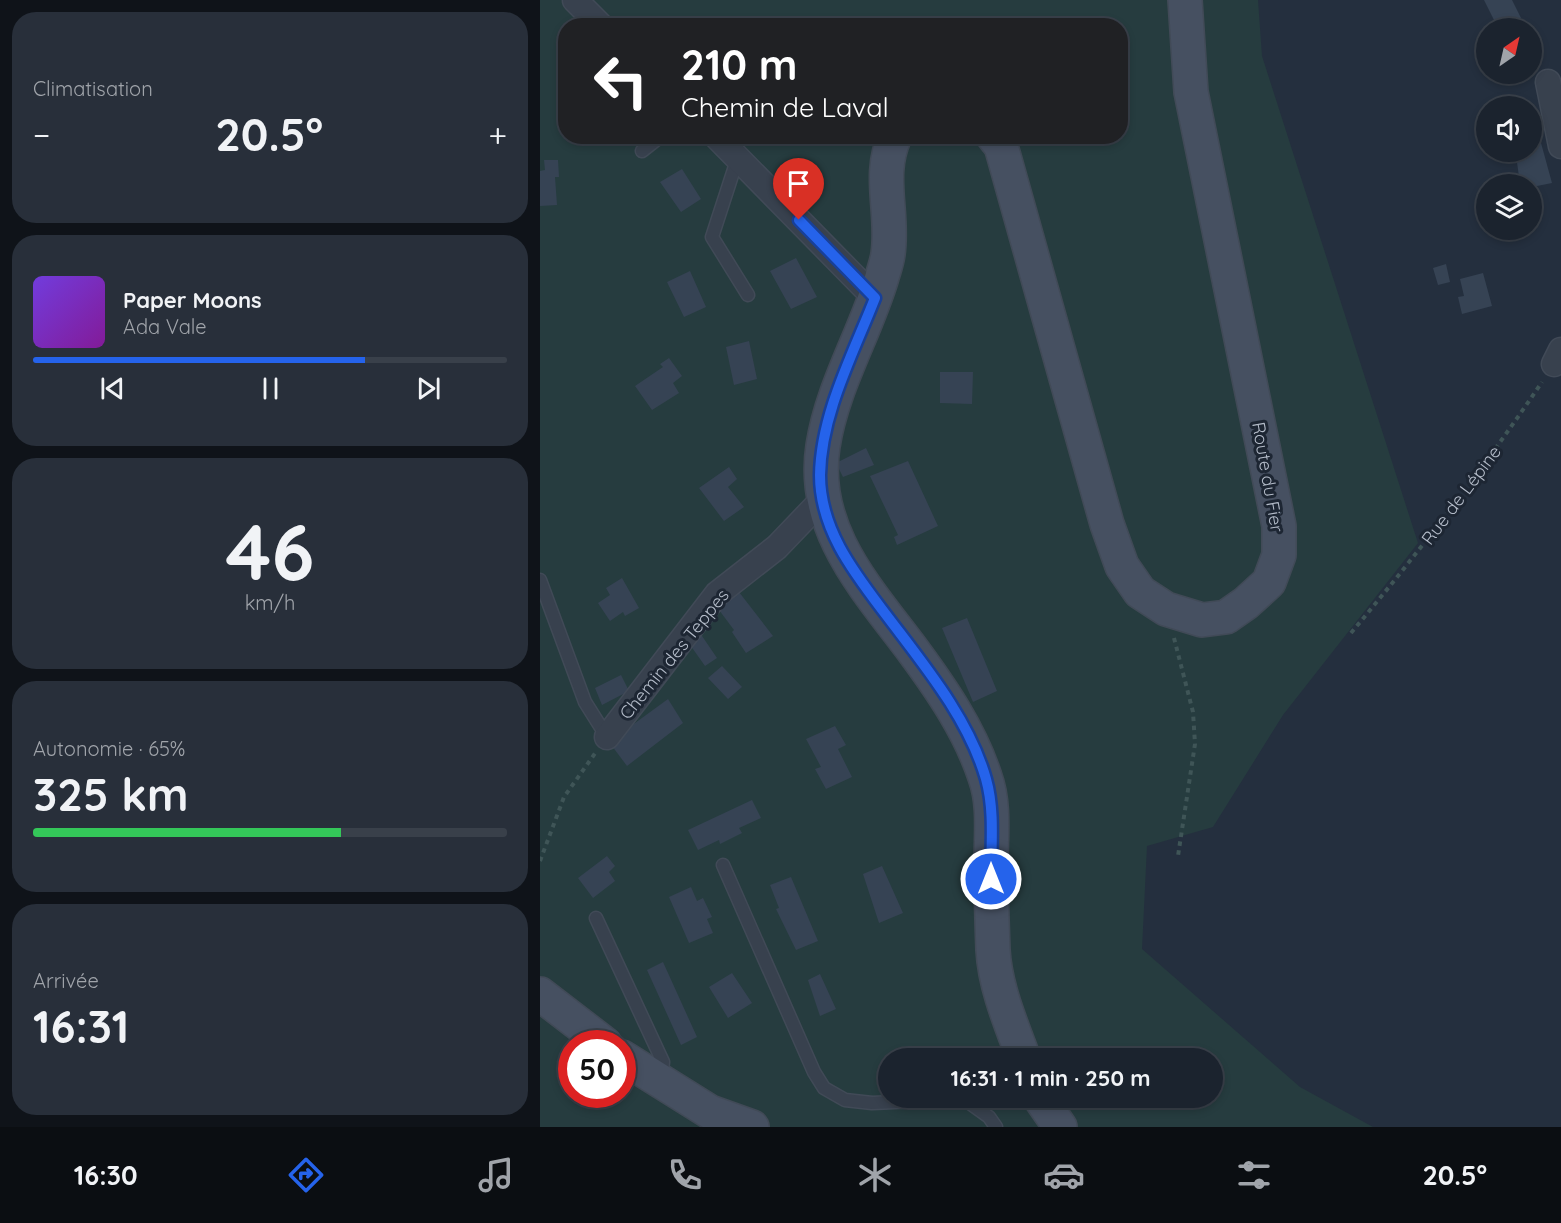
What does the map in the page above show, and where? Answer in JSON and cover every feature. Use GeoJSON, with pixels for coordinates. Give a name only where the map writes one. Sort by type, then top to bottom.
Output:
{"type":"FeatureCollection","features":[{"type":"Feature","properties":{"kind":"main road","name":"Route du Fier"},"geometry":{"type":"LineString","coordinates":[[999,144],[1107,524],[1122,566],[1140,592],[1166,609],[1202,620],[1226,617],[1269,582],[1279,555],[1279,526],[1191,92],[1185,0]]}},
{"type":"Feature","properties":{"kind":"main road"},"geometry":{"type":"LineString","coordinates":[[892,144],[888,153],[885,178],[888,255],[875,298],[830,418],[823,446],[820,477],[823,499],[832,531],[846,561],[916,655],[960,720],[986,779],[992,815],[993,953],[1003,998],[1020,1048]]}},
{"type":"Feature","properties":{"kind":"main road"},"geometry":{"type":"LineString","coordinates":[[540,994],[587,1030]]}},
{"type":"Feature","properties":{"kind":"main road"},"geometry":{"type":"LineString","coordinates":[[636,1066],[710,1112],[752,1127]]}},
{"type":"Feature","properties":{"kind":"main road"},"geometry":{"type":"LineString","coordinates":[[1047,1108],[1060,1127]]}},
{"type":"Feature","properties":{"kind":"street"},"geometry":{"type":"LineString","coordinates":[[575,0],[593,18]]}},
{"type":"Feature","properties":{"kind":"street"},"geometry":{"type":"LineString","coordinates":[[1548,82],[1561,146]]}},
{"type":"Feature","properties":{"kind":"street"},"geometry":{"type":"LineString","coordinates":[[724,144],[875,298]]}},
{"type":"Feature","properties":{"kind":"street","name":"Chemin des Teppes"},"geometry":{"type":"LineString","coordinates":[[607,737],[717,594],[777,547],[823,499]]}},
{"type":"Feature","properties":{"kind":"lane"},"geometry":{"type":"LineString","coordinates":[[642,151],[651,144]]}},
{"type":"Feature","properties":{"kind":"lane"},"geometry":{"type":"LineString","coordinates":[[738,157],[712,237],[748,295]]}},
{"type":"Feature","properties":{"kind":"lane","name":"Chemin des Teppes"},"geometry":{"type":"LineString","coordinates":[[540,580],[585,702],[607,737]]}},
{"type":"Feature","properties":{"kind":"lane"},"geometry":{"type":"LineString","coordinates":[[723,865],[814,1071],[824,1088],[845,1100],[872,1102],[964,1099],[989,1117],[996,1127]]}},
{"type":"Feature","properties":{"kind":"lane"},"geometry":{"type":"LineString","coordinates":[[596,918],[663,1062],[661,1082]]}},
{"type":"Feature","properties":{"kind":"path","name":"Rue de Lépine"},"geometry":{"type":"LineString","coordinates":[[1351,633],[1422,548],[1493,454],[1557,357]]}},
{"type":"Feature","properties":{"kind":"path"},"geometry":{"type":"LineString","coordinates":[[1166,609],[1193,712],[1195,744],[1178,856]]}},
{"type":"Feature","properties":{"kind":"path","name":"Chemin des Teppes"},"geometry":{"type":"LineString","coordinates":[[540,861],[564,797],[607,737]]}},
{"type":"Feature","properties":{"kind":"green space"},"geometry":{"type":"Polygon","coordinates":[[[540,0],[1258,0],[1262,56],[1418,543],[1283,715],[1213,827],[1147,846],[1142,949],[1300,1087],[1373,1127],[540,1127],[540,0]]]}},
{"type":"Feature","properties":{"kind":"building"},"geometry":{"type":"Polygon","coordinates":[[[1484,0],[1512,0],[1521,18],[1493,18],[1484,0]]]}},
{"type":"Feature","properties":{"kind":"building"},"geometry":{"type":"Polygon","coordinates":[[[1542,147],[1552,183],[1542,185],[1542,174],[1519,174],[1517,162],[1542,162],[1542,147]]]}},
{"type":"Feature","properties":{"kind":"building"},"geometry":{"type":"Polygon","coordinates":[[[544,160],[558,160],[559,177],[555,177],[557,205],[540,206],[540,171],[545,170],[544,160]]]}},
{"type":"Feature","properties":{"kind":"building"},"geometry":{"type":"Polygon","coordinates":[[[682,169],[701,199],[681,212],[660,182],[682,169]]]}},
{"type":"Feature","properties":{"kind":"building"},"geometry":{"type":"Polygon","coordinates":[[[796,258],[817,297],[791,309],[770,271],[796,258]]]}},
{"type":"Feature","properties":{"kind":"building"},"geometry":{"type":"Polygon","coordinates":[[[1446,264],[1450,282],[1438,285],[1433,268],[1446,264]]]}},
{"type":"Feature","properties":{"kind":"building"},"geometry":{"type":"Polygon","coordinates":[[[690,271],[706,307],[684,317],[667,282],[690,271]]]}},
{"type":"Feature","properties":{"kind":"building"},"geometry":{"type":"Polygon","coordinates":[[[1483,273],[1492,306],[1462,314],[1458,297],[1464,296],[1460,279],[1483,273]]]}},
{"type":"Feature","properties":{"kind":"building"},"geometry":{"type":"Polygon","coordinates":[[[749,341],[757,379],[734,385],[726,347],[749,341]]]}},
{"type":"Feature","properties":{"kind":"building"},"geometry":{"type":"Polygon","coordinates":[[[669,358],[682,376],[673,383],[679,393],[652,410],[635,386],[663,367],[660,364],[669,358]]]}},
{"type":"Feature","properties":{"kind":"building"},"geometry":{"type":"Polygon","coordinates":[[[940,372],[973,372],[972,404],[940,403],[940,372]]]}},
{"type":"Feature","properties":{"kind":"building"},"geometry":{"type":"Polygon","coordinates":[[[866,448],[874,465],[843,477],[836,463],[866,448]]]}},
{"type":"Feature","properties":{"kind":"building"},"geometry":{"type":"Polygon","coordinates":[[[908,461],[938,526],[897,545],[894,537],[898,535],[870,476],[908,461]]]}},
{"type":"Feature","properties":{"kind":"building"},"geometry":{"type":"Polygon","coordinates":[[[729,467],[737,479],[728,487],[744,507],[724,521],[699,488],[729,467]]]}},
{"type":"Feature","properties":{"kind":"building"},"geometry":{"type":"Polygon","coordinates":[[[622,578],[639,608],[625,616],[623,612],[610,621],[598,603],[610,595],[606,588],[622,578]]]}},
{"type":"Feature","properties":{"kind":"building"},"geometry":{"type":"Polygon","coordinates":[[[739,592],[773,636],[746,653],[732,632],[734,630],[716,606],[739,592]]]}},
{"type":"Feature","properties":{"kind":"building"},"geometry":{"type":"Polygon","coordinates":[[[967,618],[997,691],[973,702],[942,628],[967,618]]]}},
{"type":"Feature","properties":{"kind":"building"},"geometry":{"type":"Polygon","coordinates":[[[700,633],[717,658],[705,666],[688,642],[700,633]]]}},
{"type":"Feature","properties":{"kind":"building"},"geometry":{"type":"Polygon","coordinates":[[[722,666],[742,687],[728,699],[708,678],[722,666]]]}},
{"type":"Feature","properties":{"kind":"building"},"geometry":{"type":"Polygon","coordinates":[[[621,675],[629,691],[602,705],[595,688],[621,675]]]}},
{"type":"Feature","properties":{"kind":"building"},"geometry":{"type":"Polygon","coordinates":[[[668,699],[683,723],[627,766],[609,742],[668,699]]]}},
{"type":"Feature","properties":{"kind":"building"},"geometry":{"type":"Polygon","coordinates":[[[835,726],[846,745],[838,749],[852,777],[826,789],[815,769],[821,767],[806,739],[835,726]]]}},
{"type":"Feature","properties":{"kind":"building"},"geometry":{"type":"Polygon","coordinates":[[[752,800],[761,818],[739,828],[742,833],[720,844],[719,840],[698,850],[688,830],[752,800]]]}},
{"type":"Feature","properties":{"kind":"building"},"geometry":{"type":"Polygon","coordinates":[[[607,856],[615,866],[609,872],[615,881],[593,898],[578,878],[607,856]]]}},
{"type":"Feature","properties":{"kind":"building"},"geometry":{"type":"Polygon","coordinates":[[[882,866],[903,913],[879,923],[863,874],[882,866]]]}},
{"type":"Feature","properties":{"kind":"building"},"geometry":{"type":"Polygon","coordinates":[[[791,877],[818,941],[796,950],[776,909],[779,908],[770,885],[791,877]]]}},
{"type":"Feature","properties":{"kind":"building"},"geometry":{"type":"Polygon","coordinates":[[[691,887],[697,901],[703,898],[712,917],[707,919],[713,933],[689,943],[669,897],[691,887]]]}},
{"type":"Feature","properties":{"kind":"building"},"geometry":{"type":"Polygon","coordinates":[[[663,962],[697,1037],[681,1045],[647,970],[663,962]]]}},
{"type":"Feature","properties":{"kind":"building"},"geometry":{"type":"Polygon","coordinates":[[[732,973],[752,1003],[728,1018],[709,987],[732,973]]]}},
{"type":"Feature","properties":{"kind":"building"},"geometry":{"type":"Polygon","coordinates":[[[820,974],[836,1009],[820,1016],[808,980],[820,974]]]}},
{"type":"Feature","properties":{"kind":"route"},"geometry":{"type":"LineString","coordinates":[[799,220],[875,298],[830,418],[823,446],[820,477],[823,499],[832,531],[846,561],[916,655],[960,720],[986,779],[992,815],[991,879]]}}]}
